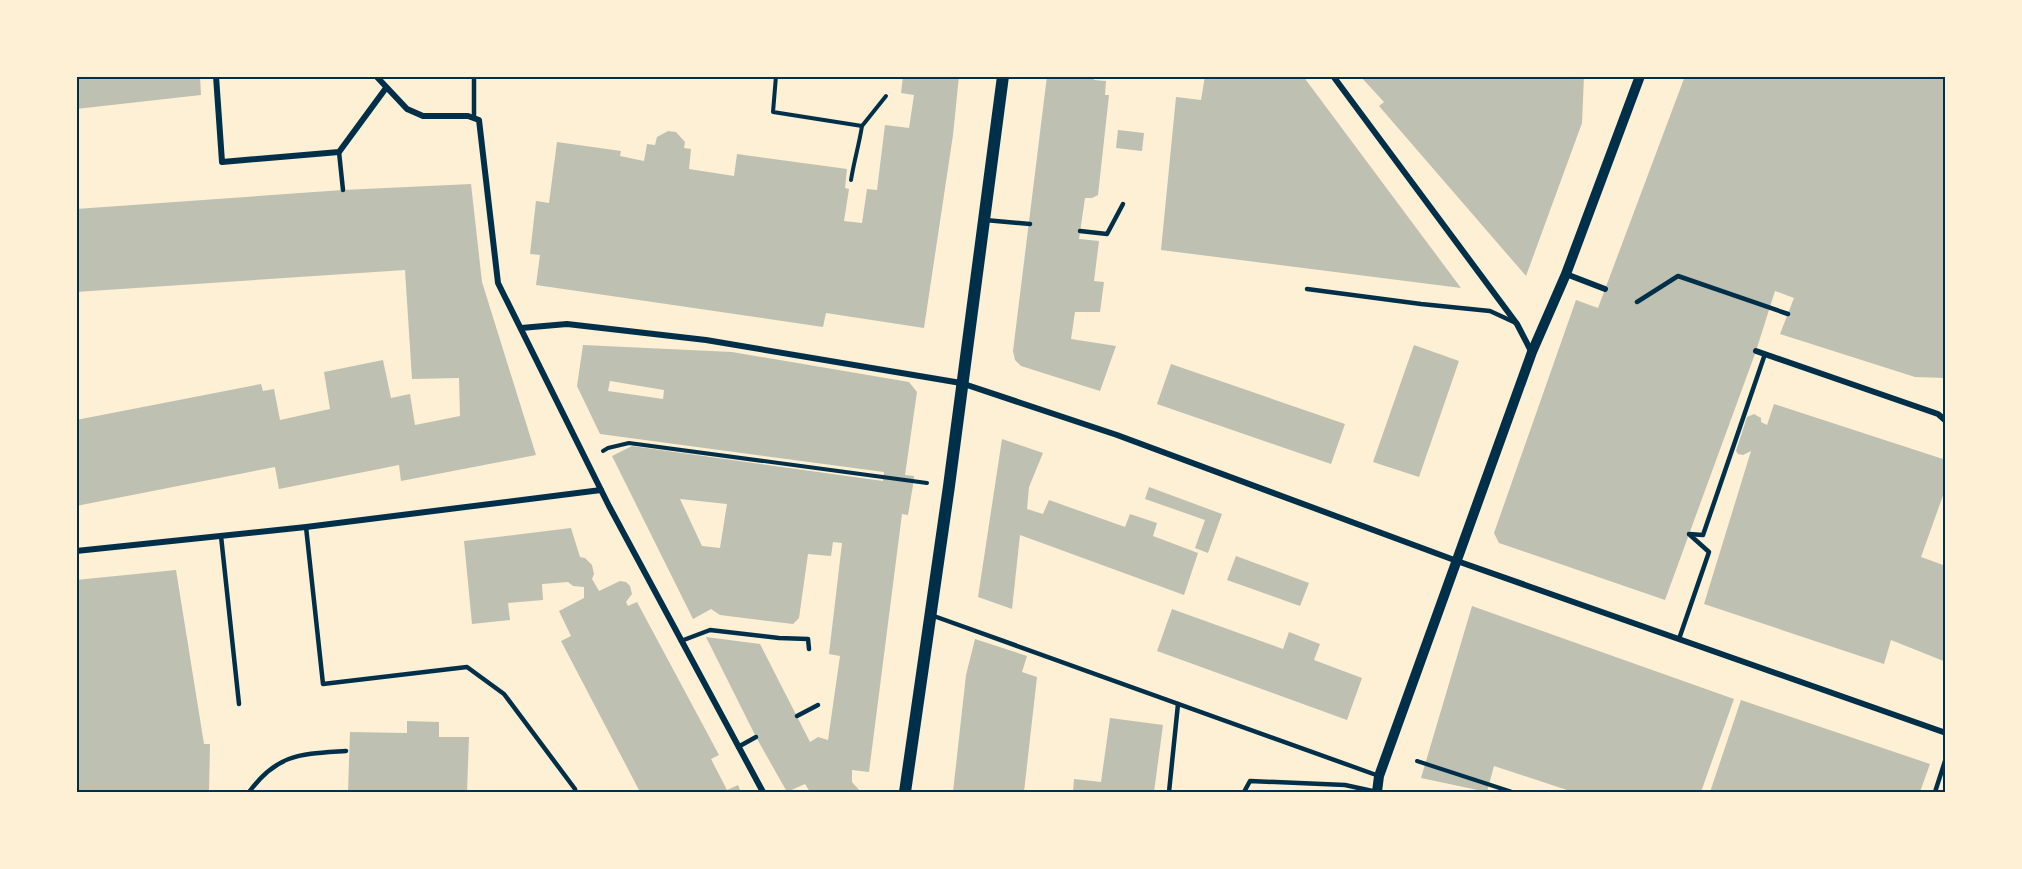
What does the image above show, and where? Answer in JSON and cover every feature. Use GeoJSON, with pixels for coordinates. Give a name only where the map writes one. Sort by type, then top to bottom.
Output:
{"type":"FeatureCollection","features":[{"type":"Feature","properties":{"kind":"main road"},"geometry":{"type":"LineString","coordinates":[[905,792],[1003,76]]}},
{"type":"Feature","properties":{"kind":"street"},"geometry":{"type":"LineString","coordinates":[[216,76],[222,162],[339,152],[386,88]]}},
{"type":"Feature","properties":{"kind":"street"},"geometry":{"type":"LineString","coordinates":[[376,76],[407,110],[423,116],[474,117],[479,120],[498,283],[601,490],[763,792]]}},
{"type":"Feature","properties":{"kind":"street"},"geometry":{"type":"LineString","coordinates":[[1333,76],[1517,324],[1532,352]]}},
{"type":"Feature","properties":{"kind":"street"},"geometry":{"type":"LineString","coordinates":[[1377,792],[1379,776],[1532,352],[1566,274],[1639,77]]}},
{"type":"Feature","properties":{"kind":"street"},"geometry":{"type":"LineString","coordinates":[[1566,274],[1605,289]]}},
{"type":"Feature","properties":{"kind":"street"},"geometry":{"type":"LineString","coordinates":[[521,328],[567,324],[706,340],[961,382],[1117,435],[1457,561],[1946,733]]}},
{"type":"Feature","properties":{"kind":"street"},"geometry":{"type":"LineString","coordinates":[[1756,351],[1938,414],[1946,421]]}},
{"type":"Feature","properties":{"kind":"street"},"geometry":{"type":"LineString","coordinates":[[76,551],[306,527],[601,490]]}},
{"type":"Feature","properties":{"kind":"lane"},"geometry":{"type":"LineString","coordinates":[[474,76],[474,117]]}},
{"type":"Feature","properties":{"kind":"lane"},"geometry":{"type":"LineString","coordinates":[[339,152],[343,190]]}},
{"type":"Feature","properties":{"kind":"lane"},"geometry":{"type":"LineString","coordinates":[[1080,231],[1107,234],[1124,204]]}},
{"type":"Feature","properties":{"kind":"lane"},"geometry":{"type":"LineString","coordinates":[[984,220],[1030,224]]}},
{"type":"Feature","properties":{"kind":"lane"},"geometry":{"type":"LineString","coordinates":[[1637,302],[1678,276],[1788,314]]}},
{"type":"Feature","properties":{"kind":"lane"},"geometry":{"type":"LineString","coordinates":[[1307,289],[1490,311],[1517,324]]}},
{"type":"Feature","properties":{"kind":"lane"},"geometry":{"type":"LineString","coordinates":[[1679,639],[1709,552],[1689,534],[1703,535],[1765,354]]}},
{"type":"Feature","properties":{"kind":"lane"},"geometry":{"type":"LineString","coordinates":[[306,527],[323,684],[467,667],[504,694],[575,789]]}},
{"type":"Feature","properties":{"kind":"lane"},"geometry":{"type":"LineString","coordinates":[[221,536],[239,704]]}},
{"type":"Feature","properties":{"kind":"lane"},"geometry":{"type":"LineString","coordinates":[[931,615],[1379,776]]}},
{"type":"Feature","properties":{"kind":"lane"},"geometry":{"type":"LineString","coordinates":[[681,641],[710,630],[808,639],[808,649]]}},
{"type":"Feature","properties":{"kind":"lane"},"geometry":{"type":"LineString","coordinates":[[1169,792],[1178,704]]}},
{"type":"Feature","properties":{"kind":"lane"},"geometry":{"type":"LineString","coordinates":[[797,716],[818,705]]}},
{"type":"Feature","properties":{"kind":"lane"},"geometry":{"type":"LineString","coordinates":[[738,747],[756,737]]}},
{"type":"Feature","properties":{"kind":"lane"},"geometry":{"type":"LineString","coordinates":[[249,792],[267,771],[299,754],[346,751]]}},
{"type":"Feature","properties":{"kind":"lane"},"geometry":{"type":"LineString","coordinates":[[1935,792],[1946,758]]}},
{"type":"Feature","properties":{"kind":"lane"},"geometry":{"type":"LineString","coordinates":[[1244,792],[1250,781],[1345,785],[1377,792]]}},
{"type":"Feature","properties":{"kind":"path"},"geometry":{"type":"LineString","coordinates":[[776,76],[773,112],[861,126]]}},
{"type":"Feature","properties":{"kind":"path"},"geometry":{"type":"LineString","coordinates":[[851,180],[861,126],[886,96]]}},
{"type":"Feature","properties":{"kind":"path"},"geometry":{"type":"LineString","coordinates":[[608,448],[629,443],[906,480]]}},
{"type":"Feature","properties":{"kind":"path"},"geometry":{"type":"LineString","coordinates":[[1417,761],[1512,792]]}},
{"type":"Feature","properties":{"kind":"building"},"geometry":{"type":"Polygon","coordinates":[[[76,76],[200,76],[201,95],[76,109],[76,76]]]}},
{"type":"Feature","properties":{"kind":"building"},"geometry":{"type":"Polygon","coordinates":[[[903,76],[959,76],[953,135],[924,328],[826,313],[823,327],[536,285],[540,255],[530,254],[536,201],[549,203],[557,142],[621,151],[620,156],[644,161],[647,144],[655,145],[657,137],[668,131],[676,132],[685,142],[684,148],[691,149],[689,169],[734,176],[737,154],[847,169],[845,188],[849,189],[844,221],[862,223],[867,189],[877,190],[885,125],[909,128],[914,95],[901,93],[903,76]]]}},
{"type":"Feature","properties":{"kind":"building"},"geometry":{"type":"Polygon","coordinates":[[[1047,76],[1094,76],[1094,80],[1106,81],[1105,95],[1109,95],[1098,195],[1085,198],[1079,239],[1099,241],[1094,281],[1104,282],[1100,312],[1075,312],[1071,339],[1116,346],[1100,391],[1021,366],[1015,360],[1013,351],[1047,76]]]}},
{"type":"Feature","properties":{"kind":"building"},"geometry":{"type":"Polygon","coordinates":[[[1205,76],[1303,76],[1461,288],[1161,250],[1176,97],[1201,100],[1205,76]]]}},
{"type":"Feature","properties":{"kind":"building"},"geometry":{"type":"Polygon","coordinates":[[[1360,76],[1584,76],[1582,123],[1526,276],[1379,106],[1384,102],[1360,76]]]}},
{"type":"Feature","properties":{"kind":"building"},"geometry":{"type":"Polygon","coordinates":[[[1685,76],[1946,76],[1946,378],[1915,377],[1780,334],[1794,298],[1775,291],[1756,351],[1665,600],[1499,543],[1494,533],[1576,300],[1598,308],[1685,76]]]}},
{"type":"Feature","properties":{"kind":"building"},"geometry":{"type":"Polygon","coordinates":[[[1118,130],[1144,133],[1142,151],[1116,148],[1118,130]]]}},
{"type":"Feature","properties":{"kind":"building"},"geometry":{"type":"Polygon","coordinates":[[[471,184],[482,282],[536,455],[401,481],[399,465],[279,489],[275,467],[76,506],[76,420],[261,384],[263,391],[274,389],[280,420],[330,409],[324,372],[383,360],[391,398],[410,394],[415,425],[460,416],[459,378],[412,379],[405,270],[76,292],[76,209],[343,190],[471,184]]]}},
{"type":"Feature","properties":{"kind":"building"},"geometry":{"type":"Polygon","coordinates":[[[583,345],[732,352],[909,382],[917,392],[905,475],[914,476],[913,485],[908,515],[902,514],[869,772],[852,770],[852,782],[861,792],[810,792],[805,784],[787,792],[756,737],[706,637],[760,644],[810,742],[818,737],[828,740],[840,656],[829,654],[842,543],[833,542],[831,556],[808,554],[799,618],[793,624],[720,615],[711,609],[693,619],[612,456],[632,446],[883,481],[884,472],[600,434],[577,386],[583,345]],[[610,381],[608,391],[663,399],[664,390],[610,381]],[[680,499],[702,546],[720,548],[727,504],[680,499]]]}},
{"type":"Feature","properties":{"kind":"building"},"geometry":{"type":"Polygon","coordinates":[[[1414,345],[1459,361],[1419,477],[1373,462],[1414,345]]]}},
{"type":"Feature","properties":{"kind":"building"},"geometry":{"type":"Polygon","coordinates":[[[1171,364],[1345,424],[1331,464],[1157,404],[1171,364]]]}},
{"type":"Feature","properties":{"kind":"building"},"geometry":{"type":"Polygon","coordinates":[[[1774,404],[1946,460],[1946,487],[1921,557],[1946,566],[1946,662],[1891,640],[1884,664],[1704,604],[1751,451],[1743,455],[1736,451],[1747,417],[1754,414],[1767,425],[1774,404]]]}},
{"type":"Feature","properties":{"kind":"building"},"geometry":{"type":"Polygon","coordinates":[[[1002,439],[1043,453],[1029,487],[1027,509],[1043,514],[1049,500],[1125,527],[1130,514],[1157,523],[1153,536],[1198,553],[1184,595],[1020,535],[1012,609],[978,597],[1002,439]]]}},
{"type":"Feature","properties":{"kind":"building"},"geometry":{"type":"Polygon","coordinates":[[[1149,487],[1222,514],[1208,553],[1195,548],[1205,520],[1145,499],[1149,487]]]}},
{"type":"Feature","properties":{"kind":"building"},"geometry":{"type":"Polygon","coordinates":[[[571,528],[580,557],[585,558],[592,565],[594,574],[592,579],[599,591],[620,581],[630,586],[632,594],[626,602],[628,606],[637,602],[719,755],[711,759],[727,790],[738,785],[741,792],[640,792],[561,641],[571,636],[559,611],[584,598],[584,587],[573,586],[568,582],[542,584],[543,600],[508,603],[510,620],[472,624],[464,541],[571,528]]]}},
{"type":"Feature","properties":{"kind":"building"},"geometry":{"type":"Polygon","coordinates":[[[1236,556],[1309,583],[1300,606],[1227,580],[1236,556]]]}},
{"type":"Feature","properties":{"kind":"building"},"geometry":{"type":"Polygon","coordinates":[[[176,570],[204,744],[210,744],[209,792],[76,792],[76,580],[176,570]]]}},
{"type":"Feature","properties":{"kind":"building"},"geometry":{"type":"Polygon","coordinates":[[[1472,606],[1734,699],[1701,792],[1573,792],[1494,766],[1487,792],[1421,778],[1472,606]]]}},
{"type":"Feature","properties":{"kind":"building"},"geometry":{"type":"Polygon","coordinates":[[[1172,609],[1283,649],[1289,632],[1320,644],[1314,660],[1362,678],[1347,720],[1157,651],[1172,609]]]}},
{"type":"Feature","properties":{"kind":"building"},"geometry":{"type":"Polygon","coordinates":[[[975,639],[1027,656],[1022,672],[1037,677],[1024,792],[953,792],[966,675],[975,639]]]}},
{"type":"Feature","properties":{"kind":"building"},"geometry":{"type":"Polygon","coordinates":[[[1741,700],[1930,764],[1920,792],[1710,792],[1741,700]]]}},
{"type":"Feature","properties":{"kind":"building"},"geometry":{"type":"Polygon","coordinates":[[[1110,718],[1163,725],[1154,792],[1073,792],[1074,779],[1101,782],[1110,718]]]}},
{"type":"Feature","properties":{"kind":"building"},"geometry":{"type":"Polygon","coordinates":[[[407,721],[439,722],[439,737],[469,737],[467,792],[348,792],[350,732],[407,733],[407,721]]]}}]}
